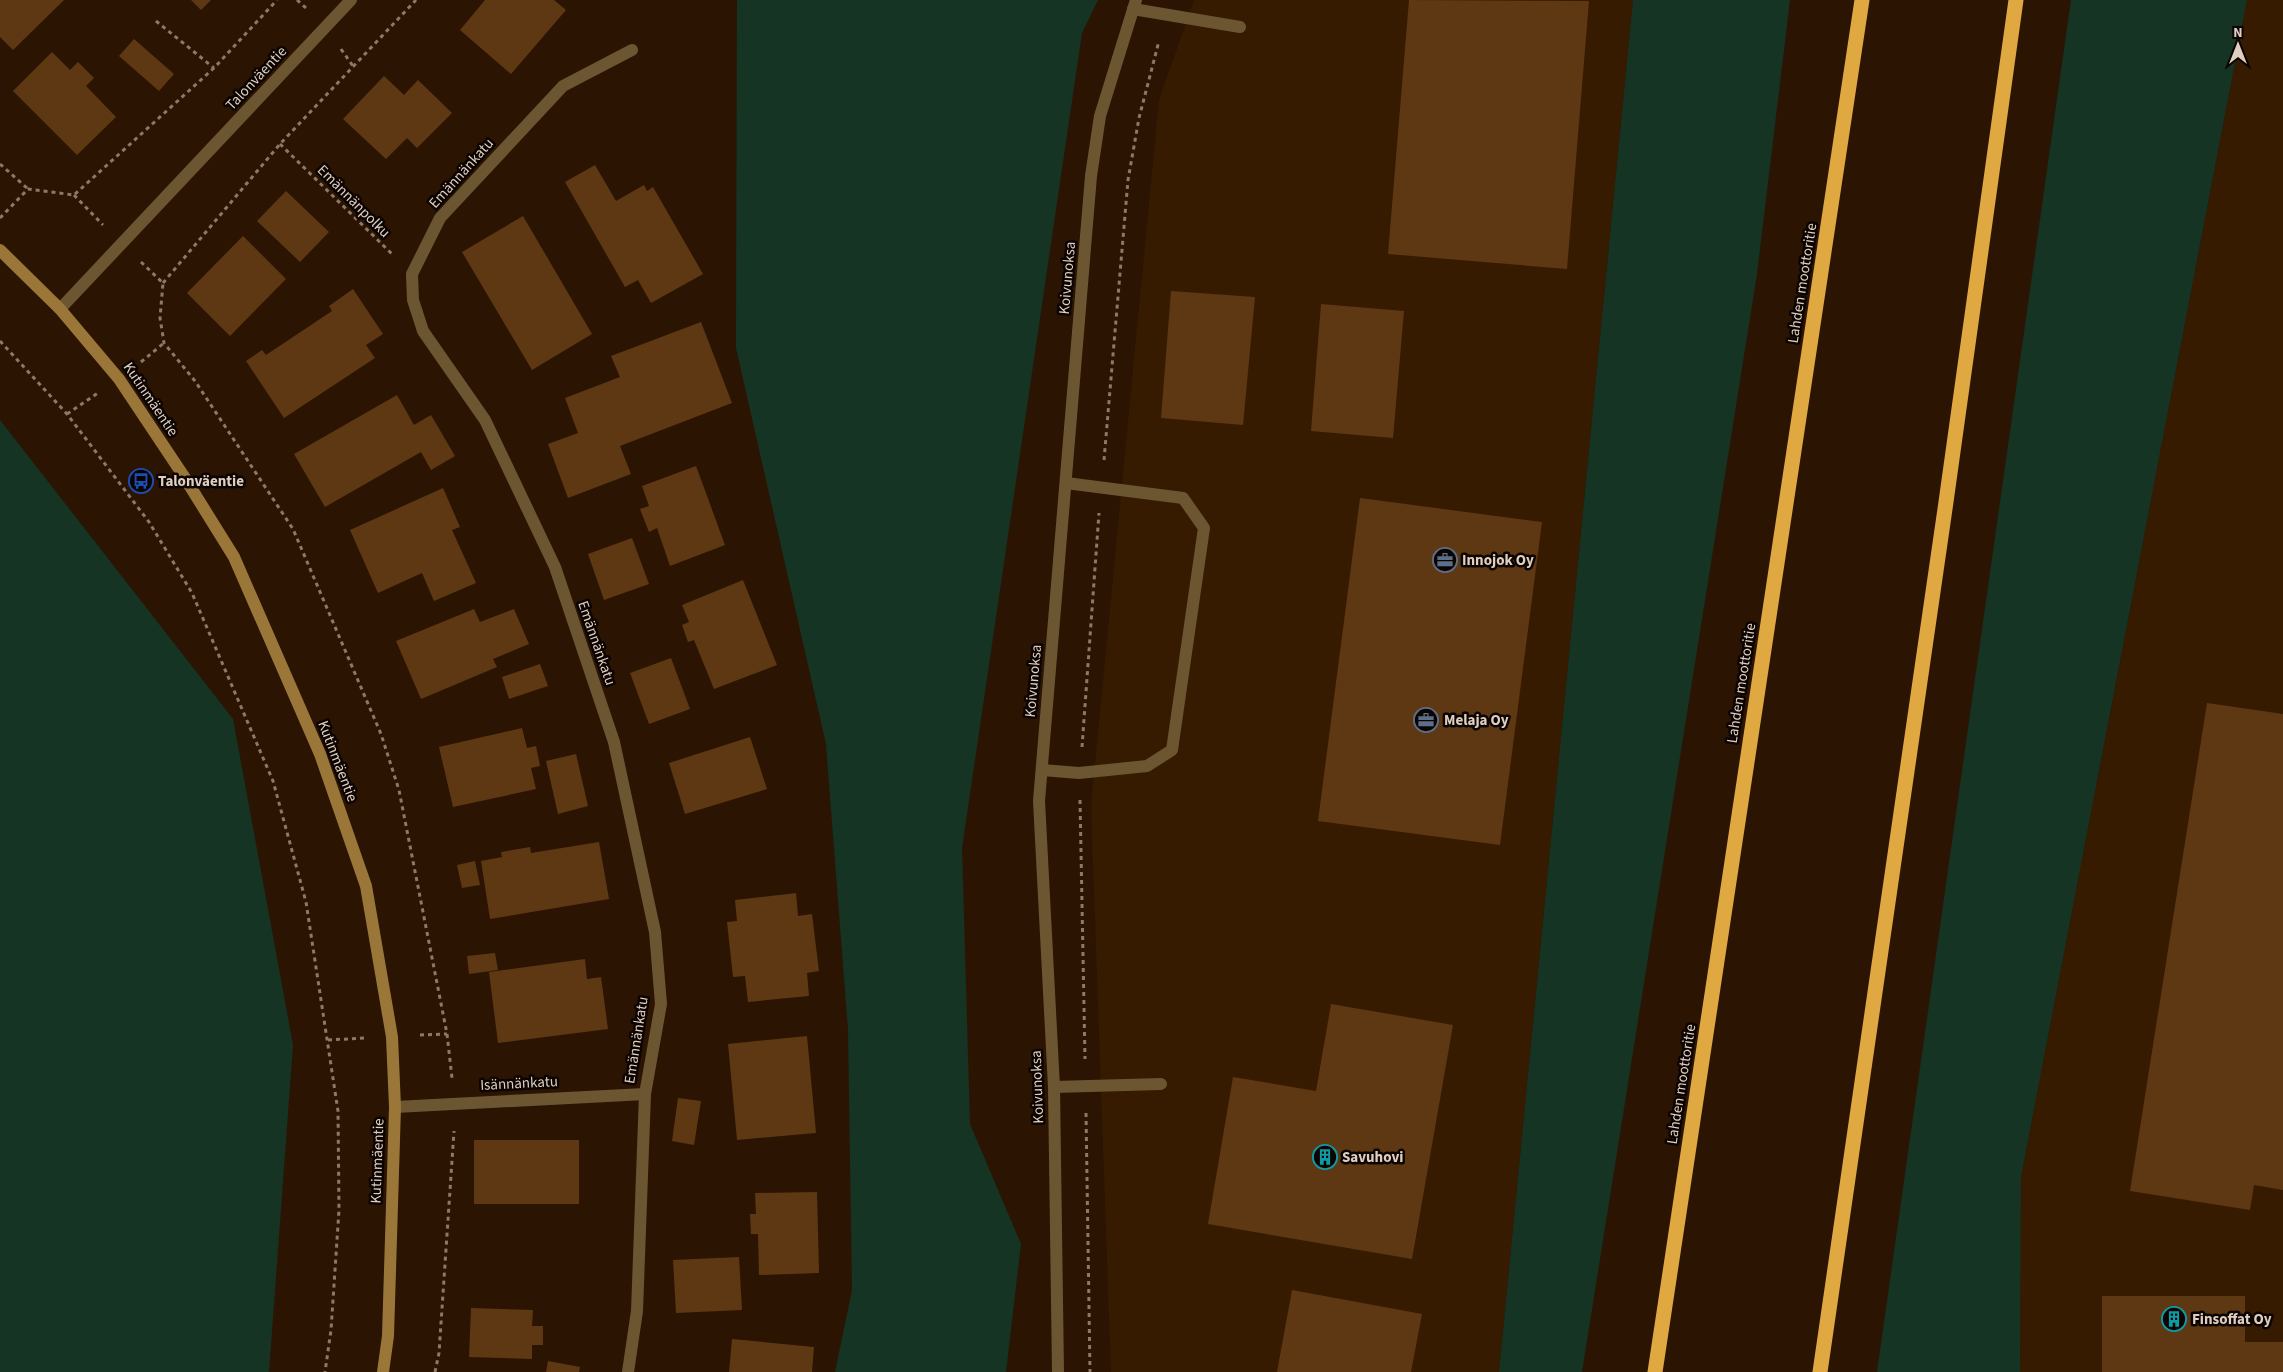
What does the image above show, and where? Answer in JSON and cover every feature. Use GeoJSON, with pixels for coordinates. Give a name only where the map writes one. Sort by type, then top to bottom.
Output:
{"type":"FeatureCollection","features":[{"type":"Feature","properties":{"kind":"highway","name":"Lahden moottoritie"},"geometry":{"type":"LineString","coordinates":[[1655,1372],[1862,0]]}},
{"type":"Feature","properties":{"kind":"highway"},"geometry":{"type":"LineString","coordinates":[[1820,1372],[1946,509],[2016,0]]}},
{"type":"Feature","properties":{"kind":"street","name":"Talonväentie"},"geometry":{"type":"LineString","coordinates":[[60,309],[351,0]]}},
{"type":"Feature","properties":{"kind":"street"},"geometry":{"type":"LineString","coordinates":[[1134,4],[1167,13],[1240,27]]}},
{"type":"Feature","properties":{"kind":"street","name":"Koivunoksa"},"geometry":{"type":"LineString","coordinates":[[1058,1372],[1054,1087],[1039,801],[1091,176],[1100,116],[1134,4]]}},
{"type":"Feature","properties":{"kind":"street","name":"Emännänkatu"},"geometry":{"type":"LineString","coordinates":[[628,1372],[637,1311],[644,1094],[661,1004],[655,932],[614,742],[554,568],[485,420],[423,331],[413,300],[412,274],[440,218],[563,86],[632,50]]}},
{"type":"Feature","properties":{"kind":"street","name":"Kutinmäentie"},"geometry":{"type":"LineString","coordinates":[[0,250],[60,309],[119,379],[234,557],[320,754],[366,886],[392,1037],[395,1107],[388,1336],[383,1372]]}},
{"type":"Feature","properties":{"kind":"street"},"geometry":{"type":"LineString","coordinates":[[1042,770],[1080,773],[1147,766],[1172,750],[1204,528],[1183,498],[1066,483]]}},
{"type":"Feature","properties":{"kind":"street"},"geometry":{"type":"LineString","coordinates":[[1054,1087],[1161,1084]]}},
{"type":"Feature","properties":{"kind":"street","name":"Isännänkatu"},"geometry":{"type":"LineString","coordinates":[[395,1107],[644,1094]]}},
{"type":"Feature","properties":{"kind":"path"},"geometry":{"type":"LineString","coordinates":[[0,164],[28,189],[74,195],[214,68],[277,0]]}},
{"type":"Feature","properties":{"kind":"path"},"geometry":{"type":"LineString","coordinates":[[163,283],[280,144],[416,0]]}},
{"type":"Feature","properties":{"kind":"path"},"geometry":{"type":"LineString","coordinates":[[1090,1372],[1080,773],[1101,487],[1128,180],[1139,118],[1167,13]]}},
{"type":"Feature","properties":{"kind":"path"},"geometry":{"type":"LineString","coordinates":[[156,21],[214,68]]}},
{"type":"Feature","properties":{"kind":"path","name":"Emännänpolku"},"geometry":{"type":"LineString","coordinates":[[280,144],[412,274]]}},
{"type":"Feature","properties":{"kind":"path"},"geometry":{"type":"LineString","coordinates":[[0,218],[28,189]]}},
{"type":"Feature","properties":{"kind":"path"},"geometry":{"type":"LineString","coordinates":[[0,341],[67,414],[149,522],[192,593],[273,781],[306,902],[338,1111],[339,1210],[331,1330],[324,1372]]}},
{"type":"Feature","properties":{"kind":"shaded area"},"geometry":{"type":"Polygon","coordinates":[[[1194,0],[1633,0],[1499,1372],[1111,1372],[1091,806],[1159,100],[1194,0]]]}},
{"type":"Feature","properties":{"kind":"shaded area"},"geometry":{"type":"Polygon","coordinates":[[[2247,0],[2283,0],[2283,1372],[2020,1372],[2021,1177],[2247,0]]]}},
{"type":"Feature","properties":{"kind":"green space"},"geometry":{"type":"Polygon","coordinates":[[[737,0],[1098,0],[1082,33],[962,848],[970,1124],[1021,1244],[1006,1372],[835,1372],[852,1290],[848,1029],[826,744],[736,348],[737,0]]]}},
{"type":"Feature","properties":{"kind":"green space"},"geometry":{"type":"Polygon","coordinates":[[[1633,0],[1790,0],[1757,274],[1582,1372],[1499,1372],[1633,0]]]}},
{"type":"Feature","properties":{"kind":"green space"},"geometry":{"type":"Polygon","coordinates":[[[2071,0],[2247,0],[2021,1177],[2020,1372],[1877,1372],[2071,0]]]}},
{"type":"Feature","properties":{"kind":"green space"},"geometry":{"type":"Polygon","coordinates":[[[0,420],[233,719],[293,1045],[269,1372],[0,1372],[0,420]]]}},
{"type":"Feature","properties":{"kind":"building"},"geometry":{"type":"Polygon","coordinates":[[[0,0],[64,0],[13,50],[0,37],[0,0]]]}},
{"type":"Feature","properties":{"kind":"building"},"geometry":{"type":"Polygon","coordinates":[[[191,0],[211,0],[201,10],[191,0]]]}},
{"type":"Feature","properties":{"kind":"building"},"geometry":{"type":"Polygon","coordinates":[[[485,0],[554,0],[566,10],[511,74],[460,30],[485,0]]]}},
{"type":"Feature","properties":{"kind":"building"},"geometry":{"type":"Polygon","coordinates":[[[1409,0],[1589,1],[1567,269],[1388,254],[1409,0]]]}},
{"type":"Feature","properties":{"kind":"building"},"geometry":{"type":"Polygon","coordinates":[[[134,39],[174,74],[159,91],[119,56],[134,39]]]}},
{"type":"Feature","properties":{"kind":"building"},"geometry":{"type":"Polygon","coordinates":[[[52,52],[70,70],[78,62],[94,78],[86,86],[116,117],[77,155],[13,91],[52,52]]]}},
{"type":"Feature","properties":{"kind":"building"},"geometry":{"type":"Polygon","coordinates":[[[384,76],[404,95],[418,80],[452,113],[417,148],[407,138],[386,159],[343,119],[384,76]]]}},
{"type":"Feature","properties":{"kind":"building"},"geometry":{"type":"Polygon","coordinates":[[[595,165],[616,201],[644,185],[647,191],[653,187],[703,274],[651,303],[638,280],[625,287],[565,182],[595,165]]]}},
{"type":"Feature","properties":{"kind":"building"},"geometry":{"type":"Polygon","coordinates":[[[286,191],[329,232],[300,262],[257,221],[286,191]]]}},
{"type":"Feature","properties":{"kind":"building"},"geometry":{"type":"Polygon","coordinates":[[[523,216],[592,334],[532,370],[462,252],[523,216]]]}},
{"type":"Feature","properties":{"kind":"building"},"geometry":{"type":"Polygon","coordinates":[[[243,236],[286,279],[230,336],[187,293],[243,236]]]}},
{"type":"Feature","properties":{"kind":"building"},"geometry":{"type":"Polygon","coordinates":[[[353,289],[383,334],[366,345],[375,358],[284,418],[246,361],[262,350],[266,355],[332,311],[329,306],[353,289]]]}},
{"type":"Feature","properties":{"kind":"building"},"geometry":{"type":"Polygon","coordinates":[[[1171,291],[1255,297],[1243,425],[1161,418],[1171,291]]]}},
{"type":"Feature","properties":{"kind":"building"},"geometry":{"type":"Polygon","coordinates":[[[1321,304],[1404,311],[1393,438],[1311,431],[1321,304]]]}},
{"type":"Feature","properties":{"kind":"building"},"geometry":{"type":"Polygon","coordinates":[[[701,322],[732,403],[620,446],[631,474],[568,498],[548,444],[578,433],[565,398],[620,377],[611,356],[701,322]]]}},
{"type":"Feature","properties":{"kind":"building"},"geometry":{"type":"Polygon","coordinates":[[[397,395],[414,425],[431,415],[455,456],[431,470],[421,452],[325,507],[294,454],[397,395]]]}},
{"type":"Feature","properties":{"kind":"building"},"geometry":{"type":"Polygon","coordinates":[[[696,466],[725,545],[670,566],[657,528],[649,532],[640,509],[649,506],[642,486],[696,466]]]}},
{"type":"Feature","properties":{"kind":"building"},"geometry":{"type":"Polygon","coordinates":[[[443,488],[460,527],[452,530],[476,583],[434,601],[422,573],[378,593],[350,530],[443,488]]]}},
{"type":"Feature","properties":{"kind":"building"},"geometry":{"type":"Polygon","coordinates":[[[1360,498],[1542,522],[1500,845],[1318,821],[1360,498]]]}},
{"type":"Feature","properties":{"kind":"building"},"geometry":{"type":"Polygon","coordinates":[[[632,538],[649,584],[604,600],[588,554],[632,538]]]}},
{"type":"Feature","properties":{"kind":"building"},"geometry":{"type":"Polygon","coordinates":[[[743,580],[777,665],[714,689],[694,640],[688,642],[682,625],[689,622],[682,605],[743,580]]]}},
{"type":"Feature","properties":{"kind":"building"},"geometry":{"type":"Polygon","coordinates":[[[474,609],[480,622],[514,609],[529,644],[493,659],[497,667],[421,699],[396,641],[474,609]]]}},
{"type":"Feature","properties":{"kind":"building"},"geometry":{"type":"Polygon","coordinates":[[[671,658],[690,709],[649,724],[630,673],[671,658]]]}},
{"type":"Feature","properties":{"kind":"building"},"geometry":{"type":"Polygon","coordinates":[[[540,664],[548,686],[509,699],[502,677],[540,664]]]}},
{"type":"Feature","properties":{"kind":"building"},"geometry":{"type":"Polygon","coordinates":[[[2207,703],[2283,714],[2283,1190],[2254,1185],[2250,1210],[2130,1191],[2207,703]]]}},
{"type":"Feature","properties":{"kind":"building"},"geometry":{"type":"Polygon","coordinates":[[[522,728],[527,748],[536,746],[540,766],[531,768],[536,789],[453,807],[439,747],[522,728]]]}},
{"type":"Feature","properties":{"kind":"building"},"geometry":{"type":"Polygon","coordinates":[[[750,737],[767,789],[685,814],[669,763],[750,737]]]}},
{"type":"Feature","properties":{"kind":"building"},"geometry":{"type":"Polygon","coordinates":[[[576,754],[588,806],[558,814],[546,761],[576,754]]]}},
{"type":"Feature","properties":{"kind":"building"},"geometry":{"type":"Polygon","coordinates":[[[599,842],[609,899],[490,919],[481,861],[502,857],[501,852],[530,847],[531,853],[599,842]]]}},
{"type":"Feature","properties":{"kind":"building"},"geometry":{"type":"Polygon","coordinates":[[[475,861],[480,885],[462,888],[457,865],[475,861]]]}},
{"type":"Feature","properties":{"kind":"building"},"geometry":{"type":"Polygon","coordinates":[[[796,893],[798,916],[812,914],[819,971],[807,973],[809,996],[748,1002],[745,976],[733,977],[727,922],[737,921],[735,900],[796,893]]]}},
{"type":"Feature","properties":{"kind":"building"},"geometry":{"type":"Polygon","coordinates":[[[495,953],[498,970],[469,974],[467,956],[495,953]]]}},
{"type":"Feature","properties":{"kind":"building"},"geometry":{"type":"Polygon","coordinates":[[[585,959],[587,979],[601,977],[608,1029],[498,1043],[489,972],[585,959]]]}},
{"type":"Feature","properties":{"kind":"building","name":"Savuhovi"},"geometry":{"type":"Polygon","coordinates":[[[1331,1004],[1453,1025],[1412,1259],[1208,1224],[1233,1077],[1316,1091],[1331,1004]]]}},
{"type":"Feature","properties":{"kind":"building"},"geometry":{"type":"Polygon","coordinates":[[[807,1036],[816,1133],[737,1140],[728,1044],[807,1036]]]}},
{"type":"Feature","properties":{"kind":"building"},"geometry":{"type":"Polygon","coordinates":[[[678,1098],[701,1101],[694,1145],[672,1141],[678,1098]]]}},
{"type":"Feature","properties":{"kind":"building"},"geometry":{"type":"Polygon","coordinates":[[[474,1140],[579,1140],[579,1204],[474,1204],[474,1140]]]}},
{"type":"Feature","properties":{"kind":"building"},"geometry":{"type":"Polygon","coordinates":[[[817,1192],[819,1273],[759,1275],[758,1234],[751,1234],[750,1214],[756,1214],[755,1193],[817,1192]]]}},
{"type":"Feature","properties":{"kind":"building"},"geometry":{"type":"Polygon","coordinates":[[[739,1257],[742,1310],[676,1313],[673,1260],[739,1257]]]}},
{"type":"Feature","properties":{"kind":"building"},"geometry":{"type":"Polygon","coordinates":[[[1292,1290],[1422,1314],[1411,1372],[1277,1372],[1292,1290]]]}},
{"type":"Feature","properties":{"kind":"building","name":"Finsoffat Oy"},"geometry":{"type":"Polygon","coordinates":[[[2102,1296],[2245,1296],[2245,1342],[2283,1342],[2283,1372],[2102,1372],[2102,1296]]]}},
{"type":"Feature","properties":{"kind":"building"},"geometry":{"type":"Polygon","coordinates":[[[471,1308],[533,1310],[532,1326],[543,1326],[543,1345],[532,1345],[532,1359],[469,1357],[471,1308]]]}},
{"type":"Feature","properties":{"kind":"building"},"geometry":{"type":"Polygon","coordinates":[[[732,1339],[814,1347],[812,1372],[729,1372],[732,1339]]]}},
{"type":"Feature","properties":{"kind":"building"},"geometry":{"type":"Polygon","coordinates":[[[548,1361],[580,1367],[579,1372],[546,1372],[548,1361]]]}},
{"type":"Feature","properties":{"kind":"place","name":"Talonväentie"},"geometry":{"type":"Point","coordinates":[141,481]}},
{"type":"Feature","properties":{"kind":"place","name":"Innojok Oy"},"geometry":{"type":"Point","coordinates":[1445,560]}},
{"type":"Feature","properties":{"kind":"place","name":"Melaja Oy"},"geometry":{"type":"Point","coordinates":[1426,720]}},
{"type":"Feature","properties":{"kind":"place","name":"Savuhovi"},"geometry":{"type":"Point","coordinates":[1325,1157]}},
{"type":"Feature","properties":{"kind":"place","name":"Finsoffat Oy"},"geometry":{"type":"Point","coordinates":[2174,1319]}}]}
